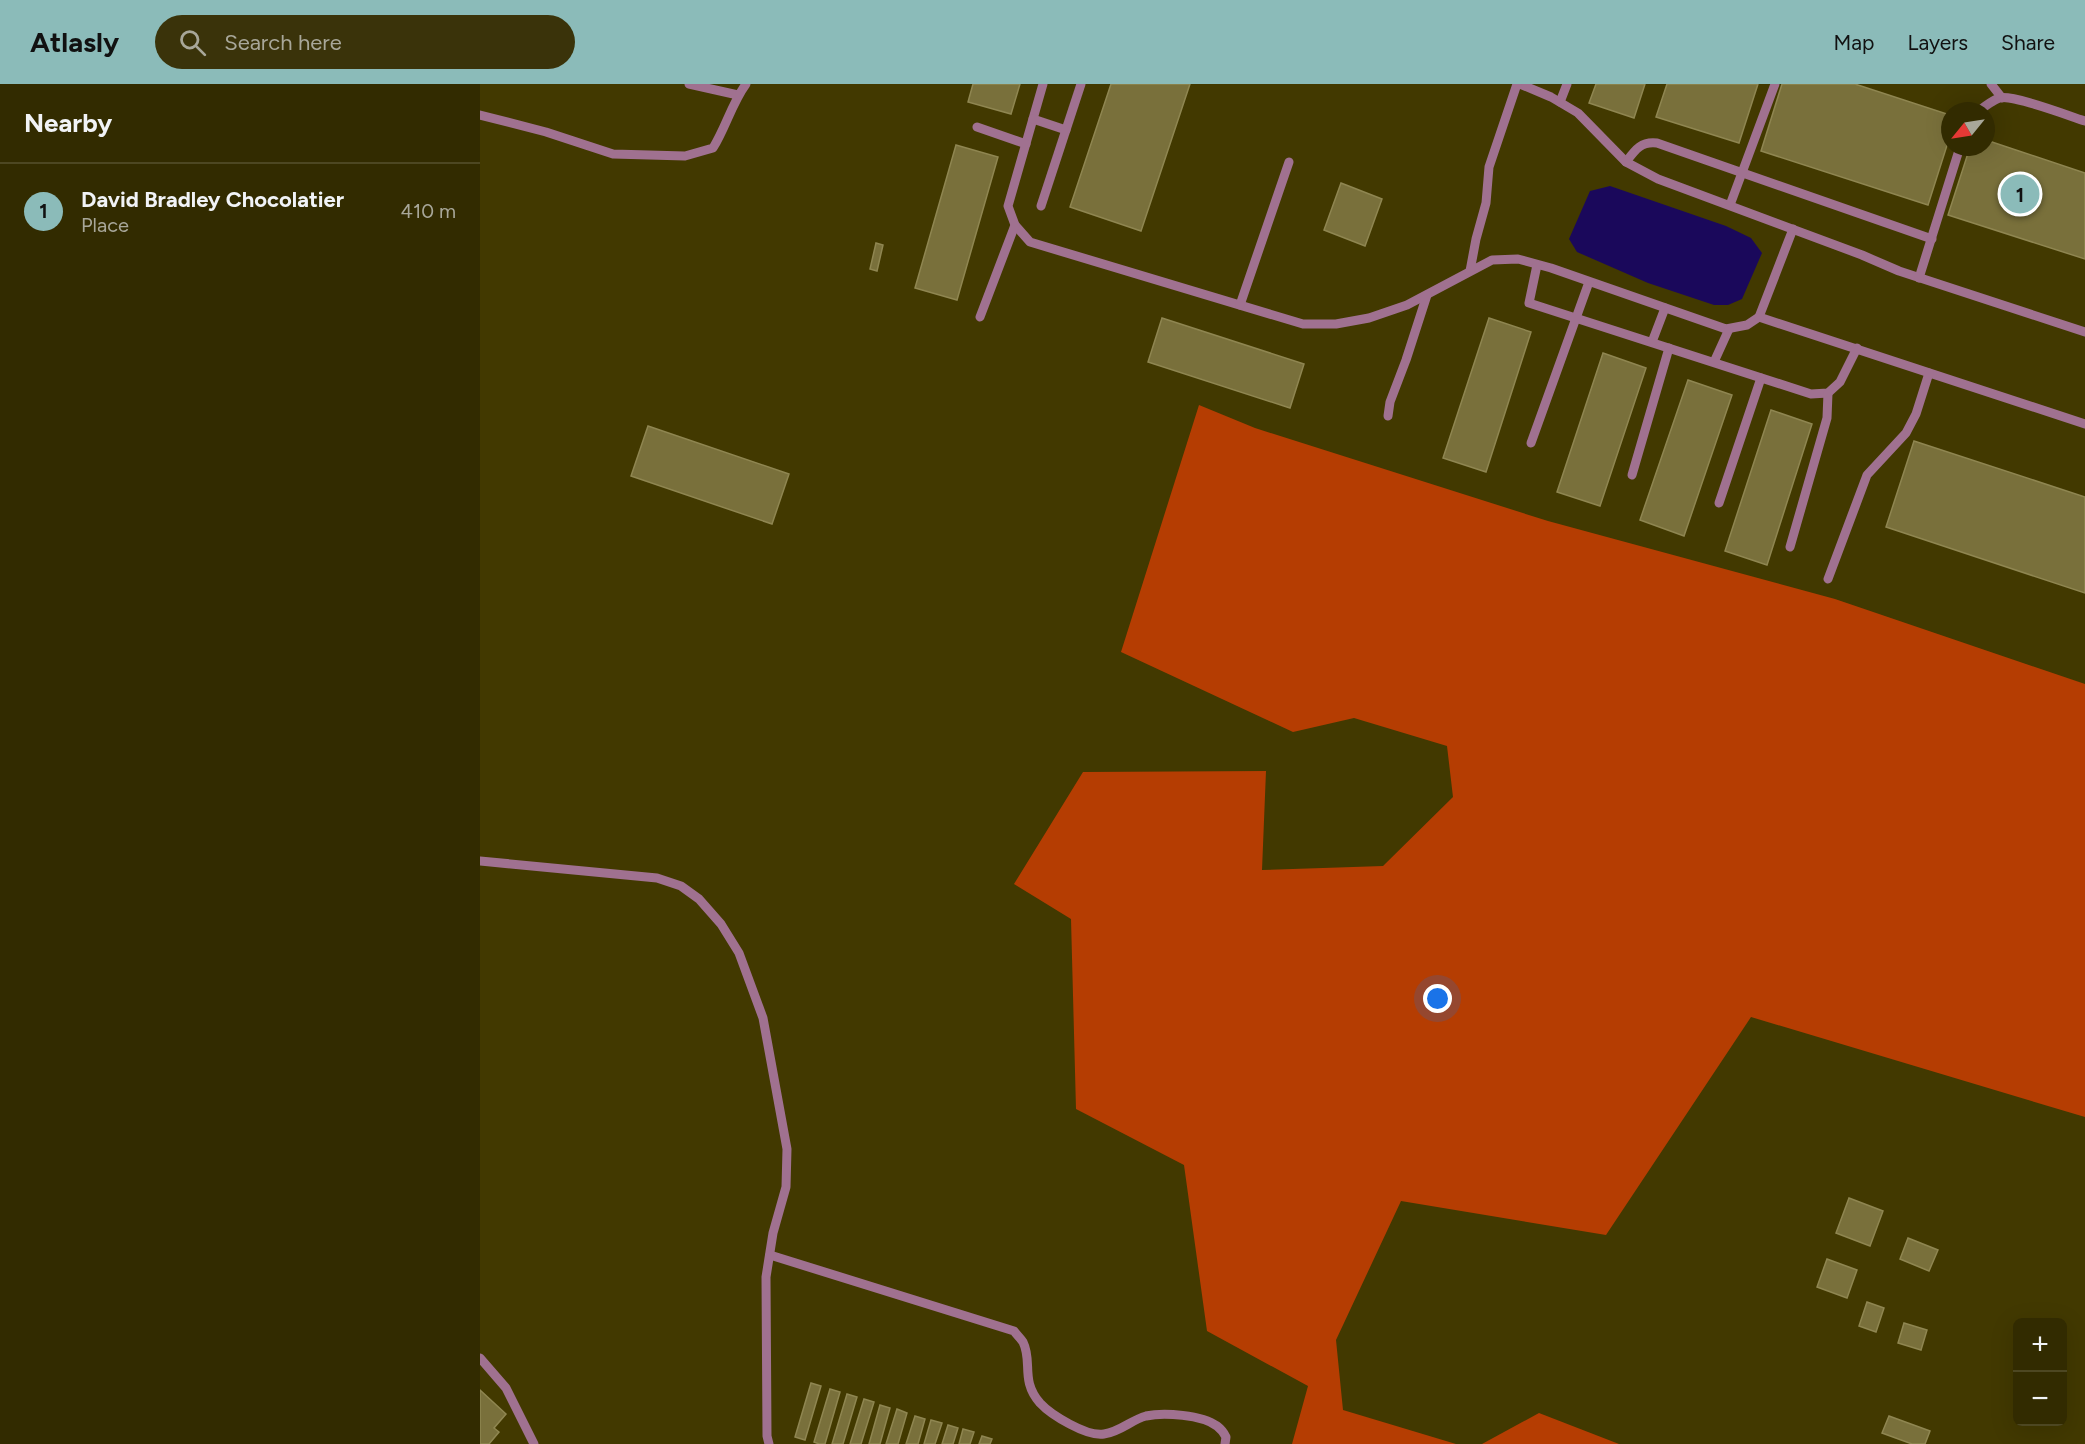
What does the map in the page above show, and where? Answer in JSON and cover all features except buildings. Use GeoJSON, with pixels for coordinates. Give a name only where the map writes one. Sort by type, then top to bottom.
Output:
{"type":"FeatureCollection","features":[{"type":"Feature","properties":{"kind":"lane"},"geometry":{"type":"LineString","coordinates":[[689,84],[738,95]]}},
{"type":"Feature","properties":{"kind":"lane"},"geometry":{"type":"LineString","coordinates":[[480,115],[546,132],[613,154],[685,156],[712,148],[723,131],[738,95],[746,84]]}},
{"type":"Feature","properties":{"kind":"lane"},"geometry":{"type":"LineString","coordinates":[[1043,84],[1008,206],[1015,225],[1030,242],[1303,324],[1336,324],[1378,315],[1427,296],[1492,260],[1518,260],[1729,329],[1747,325],[1759,317],[1793,229]]}},
{"type":"Feature","properties":{"kind":"lane"},"geometry":{"type":"LineString","coordinates":[[1041,206],[1081,84]]}},
{"type":"Feature","properties":{"kind":"lane"},"geometry":{"type":"LineString","coordinates":[[1470,271],[1486,203],[1489,167],[1519,84],[1560,102],[1578,113],[1626,162],[1658,179],[1919,278],[2085,332]]}},
{"type":"Feature","properties":{"kind":"lane"},"geometry":{"type":"LineString","coordinates":[[1560,102],[1567,84]]}},
{"type":"Feature","properties":{"kind":"lane"},"geometry":{"type":"LineString","coordinates":[[1730,205],[1775,84]]}},
{"type":"Feature","properties":{"kind":"lane"},"geometry":{"type":"LineString","coordinates":[[1991,84],[2002,98]]}},
{"type":"Feature","properties":{"kind":"lane"},"geometry":{"type":"LineString","coordinates":[[1992,102],[2002,98],[2021,101],[2085,122]]}},
{"type":"Feature","properties":{"kind":"lane"},"geometry":{"type":"LineString","coordinates":[[1033,119],[1066,130]]}},
{"type":"Feature","properties":{"kind":"lane"},"geometry":{"type":"LineString","coordinates":[[977,127],[1026,144]]}},
{"type":"Feature","properties":{"kind":"lane"},"geometry":{"type":"LineString","coordinates":[[1626,162],[1635,149],[1648,142],[1657,143],[1932,239]]}},
{"type":"Feature","properties":{"kind":"lane"},"geometry":{"type":"LineString","coordinates":[[1919,278],[1957,156]]}},
{"type":"Feature","properties":{"kind":"lane"},"geometry":{"type":"LineString","coordinates":[[1240,305],[1289,162]]}},
{"type":"Feature","properties":{"kind":"lane"},"geometry":{"type":"LineString","coordinates":[[980,316],[1015,225]]}},
{"type":"Feature","properties":{"kind":"lane"},"geometry":{"type":"LineString","coordinates":[[1537,265],[1529,303],[1811,394],[1828,393],[1840,382],[1857,348]]}},
{"type":"Feature","properties":{"kind":"lane"},"geometry":{"type":"LineString","coordinates":[[1531,443],[1589,282]]}},
{"type":"Feature","properties":{"kind":"lane"},"geometry":{"type":"LineString","coordinates":[[1388,416],[1390,402],[1427,296]]}},
{"type":"Feature","properties":{"kind":"lane"},"geometry":{"type":"LineString","coordinates":[[1652,342],[1665,308]]}},
{"type":"Feature","properties":{"kind":"lane"},"geometry":{"type":"LineString","coordinates":[[1759,317],[2085,424]]}},
{"type":"Feature","properties":{"kind":"lane"},"geometry":{"type":"LineString","coordinates":[[1714,362],[1729,329]]}},
{"type":"Feature","properties":{"kind":"lane"},"geometry":{"type":"LineString","coordinates":[[1632,475],[1669,348]]}},
{"type":"Feature","properties":{"kind":"lane"},"geometry":{"type":"LineString","coordinates":[[1828,579],[1867,475],[1906,433],[1916,414],[1929,373]]}},
{"type":"Feature","properties":{"kind":"lane"},"geometry":{"type":"LineString","coordinates":[[1719,503],[1761,378]]}},
{"type":"Feature","properties":{"kind":"lane"},"geometry":{"type":"LineString","coordinates":[[1790,547],[1827,418],[1828,393]]}},
{"type":"Feature","properties":{"kind":"lane"},"geometry":{"type":"LineString","coordinates":[[480,861],[657,878],[681,886],[699,899],[721,924],[739,953],[763,1018],[788,1149],[786,1187],[766,1277],[767,1436],[769,1444]]}},
{"type":"Feature","properties":{"kind":"lane"},"geometry":{"type":"LineString","coordinates":[[770,1255],[1014,1332],[1023,1343],[1027,1359],[1028,1382],[1039,1402],[1055,1416],[1078,1428],[1102,1435],[1144,1417],[1160,1415],[1188,1417],[1218,1426],[1226,1437],[1225,1444]]}},
{"type":"Feature","properties":{"kind":"lane"},"geometry":{"type":"LineString","coordinates":[[480,1358],[506,1388],[534,1444]]}},
{"type":"Feature","properties":{"kind":"lane"},"geometry":{"type":"LineString","coordinates":[[1102,1435],[1107,1444]]}},
{"type":"Feature","properties":{"kind":"shaded area"},"geometry":{"type":"Polygon","coordinates":[[[1610,186],[1726,226],[1751,238],[1762,253],[1742,299],[1728,305],[1714,305],[1648,283],[1577,252],[1569,239],[1590,191],[1610,186]]]}},
{"type":"Feature","properties":{"kind":"shaded area"},"geometry":{"type":"Polygon","coordinates":[[[1199,405],[1255,428],[1548,521],[1835,599],[2085,684],[2085,1117],[1751,1017],[1606,1235],[1401,1201],[1336,1340],[1343,1410],[1456,1444],[1292,1444],[1308,1386],[1207,1331],[1184,1165],[1076,1109],[1071,919],[1014,884],[1083,772],[1266,771],[1262,870],[1383,866],[1453,797],[1447,746],[1354,718],[1293,732],[1121,652],[1199,405]]]}},
{"type":"Feature","properties":{"kind":"shaded area"},"geometry":{"type":"Polygon","coordinates":[[[1539,1413],[1619,1444],[1482,1444],[1539,1413]]]}},
{"type":"Feature","properties":{"kind":"place","name":"David Bradley Chocolatier"},"geometry":{"type":"Point","coordinates":[2020,194]}}]}
